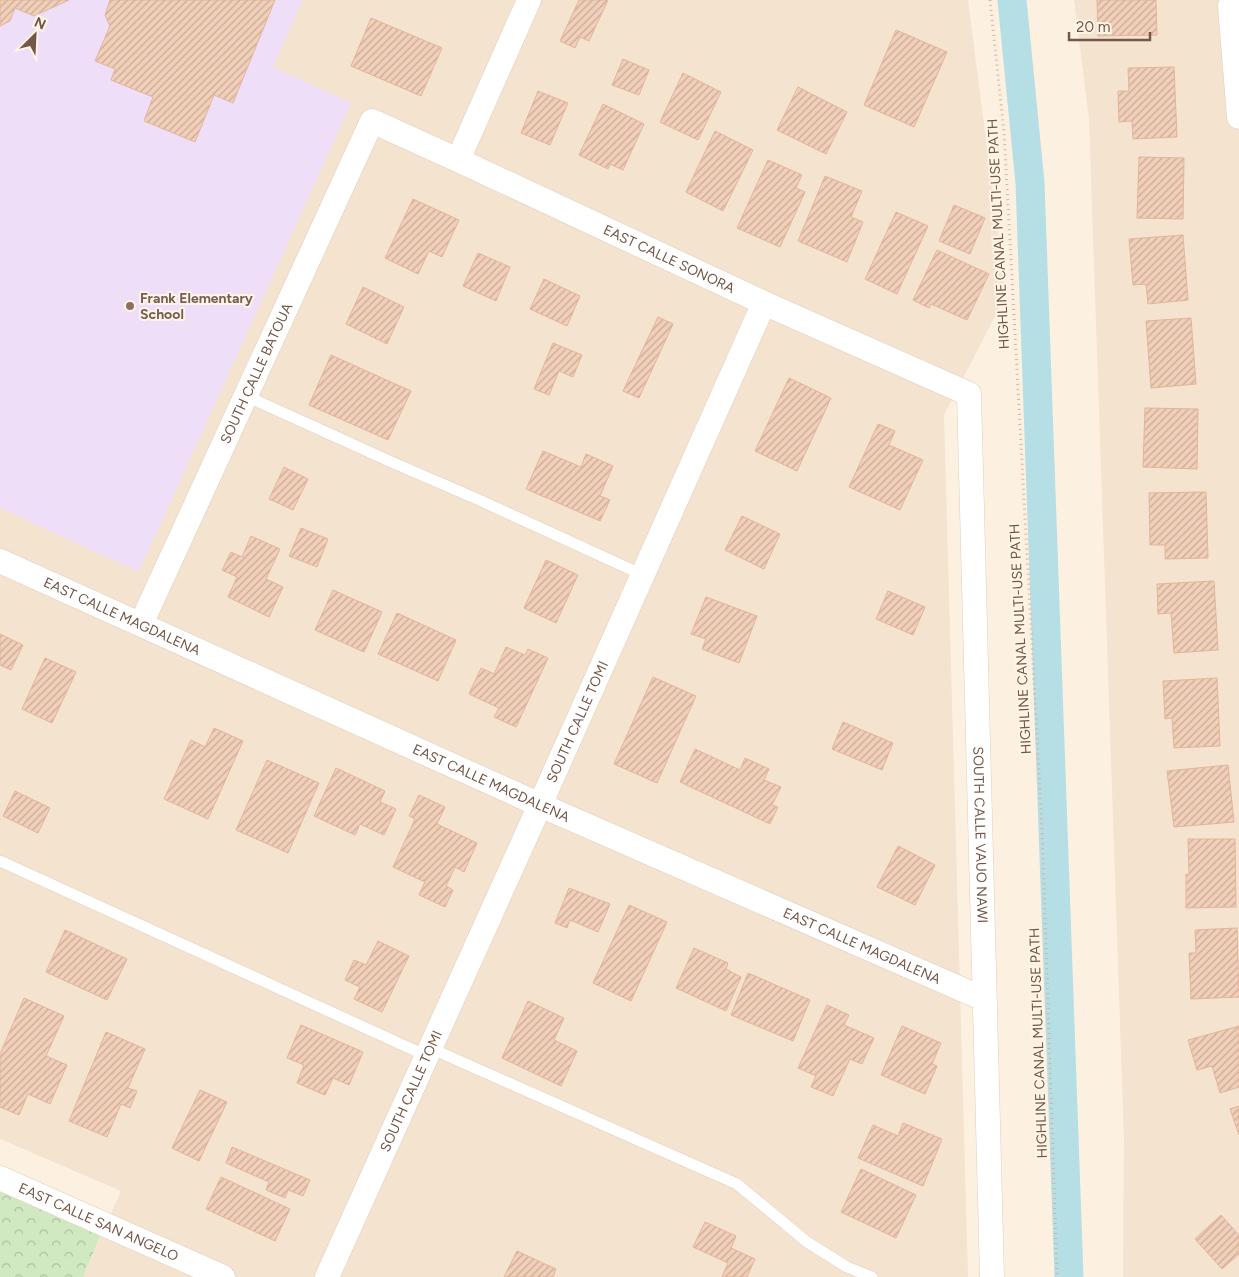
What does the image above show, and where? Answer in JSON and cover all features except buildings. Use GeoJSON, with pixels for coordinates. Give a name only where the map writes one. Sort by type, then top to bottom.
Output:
{"type":"FeatureCollection","features":[{"type":"Feature","properties":{"kind":"street"},"geometry":{"type":"LineString","coordinates":[[458,160],[529,0]]}},
{"type":"Feature","properties":{"kind":"street"},"geometry":{"type":"LineString","coordinates":[[1239,3],[1230,6],[1239,117]]}},
{"type":"Feature","properties":{"kind":"street","name":"EAST CALLE SONORA"},"geometry":{"type":"LineString","coordinates":[[372,121],[764,303],[969,394]]}},
{"type":"Feature","properties":{"kind":"street","name":"SOUTH CALLE BATOUA"},"geometry":{"type":"LineString","coordinates":[[141,624],[372,121]]}},
{"type":"Feature","properties":{"kind":"street","name":"SOUTH CALLE TOMI"},"geometry":{"type":"LineString","coordinates":[[327,1277],[540,806],[764,303]]}},
{"type":"Feature","properties":{"kind":"street","name":"SOUTH CALLE VAUO NAWI"},"geometry":{"type":"LineString","coordinates":[[969,394],[992,1277]]}},
{"type":"Feature","properties":{"kind":"street","name":"EAST CALLE MAGDALENA"},"geometry":{"type":"LineString","coordinates":[[0,561],[540,806],[984,999]]}},
{"type":"Feature","properties":{"kind":"street","name":"EAST CALLE SAN ANGELO"},"geometry":{"type":"LineString","coordinates":[[0,1178],[223,1277]]}},
{"type":"Feature","properties":{"kind":"lane"},"geometry":{"type":"LineString","coordinates":[[246,396],[643,575]]}},
{"type":"Feature","properties":{"kind":"lane"},"geometry":{"type":"LineString","coordinates":[[0,861],[429,1052],[737,1184],[807,1242],[846,1267],[872,1277]]}},
{"type":"Feature","properties":{"kind":"path","name":"HIGHLINE CANAL MULTI-USE PATH"},"geometry":{"type":"LineString","coordinates":[[990,0],[1004,132],[1040,808],[1057,1277]]}},
{"type":"Feature","properties":{"kind":"shaded area","name":"Frank Elementary School"},"geometry":{"type":"Polygon","coordinates":[[[0,0],[303,0],[273,67],[351,103],[139,572],[0,508],[0,0]]]}},
{"type":"Feature","properties":{"kind":"shaded area"},"geometry":{"type":"Polygon","coordinates":[[[303,0],[968,0],[1006,295],[944,415],[968,1277],[83,1277],[121,1191],[0,1139],[0,508],[139,572],[351,103],[273,67],[303,0]]]}},
{"type":"Feature","properties":{"kind":"shaded area"},"geometry":{"type":"Polygon","coordinates":[[[1074,0],[1239,0],[1239,1277],[1123,1277],[1124,1139],[1089,119],[1074,0]]]}},
{"type":"Feature","properties":{"kind":"green space"},"geometry":{"type":"Polygon","coordinates":[[[0,1178],[105,1225],[83,1277],[0,1277],[0,1178]]]}},
{"type":"Feature","properties":{"kind":"waterway"},"geometry":{"type":"LineString","coordinates":[[1012,0],[1030,183],[1069,1277]]}},
{"type":"Feature","properties":{"kind":"place","name":"Frank Elementary School"},"geometry":{"type":"Point","coordinates":[130,306]}}]}
